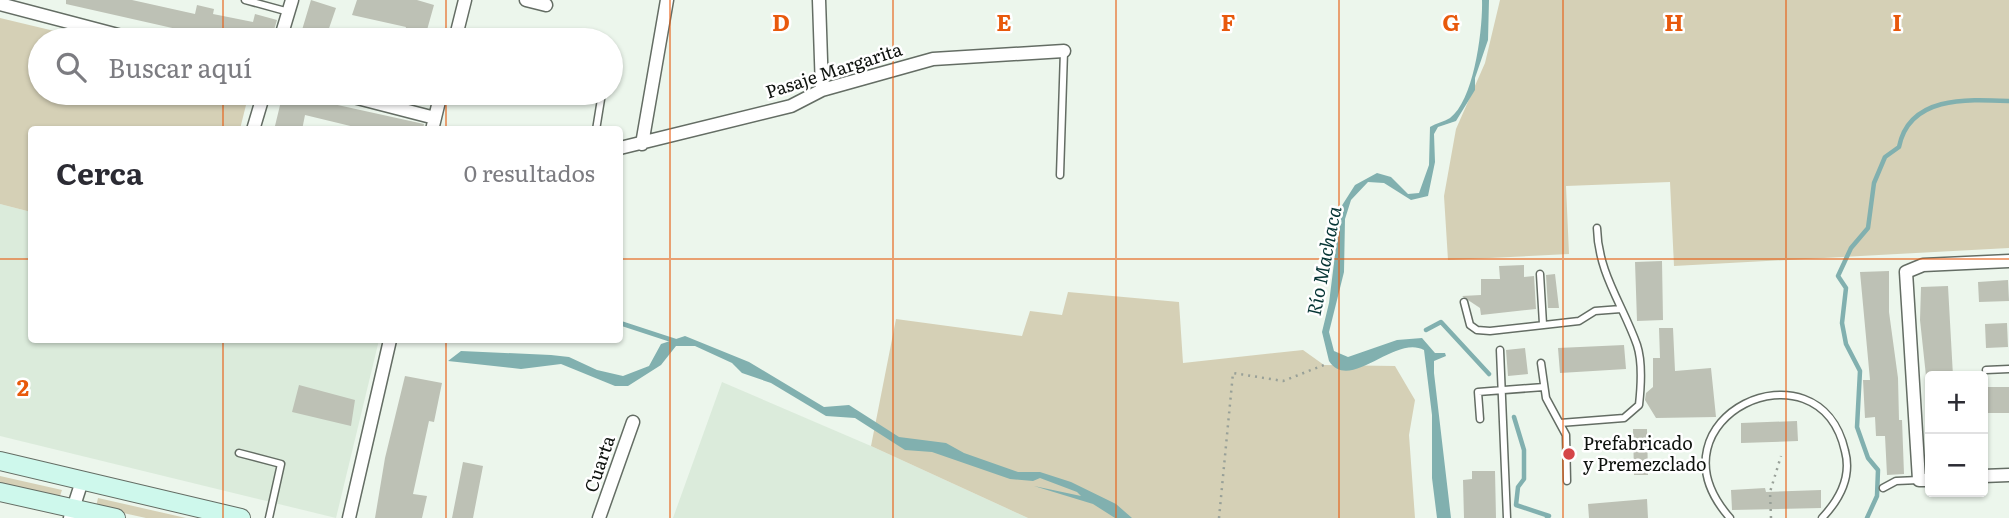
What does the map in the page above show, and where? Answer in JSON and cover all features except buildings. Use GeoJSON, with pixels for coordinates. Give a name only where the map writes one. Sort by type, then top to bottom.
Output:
{"type":"FeatureCollection","features":[{"type":"Feature","properties":{"kind":"main road"},"geometry":{"type":"LineString","coordinates":[[0,461],[241,518]]}},
{"type":"Feature","properties":{"kind":"main road"},"geometry":{"type":"LineString","coordinates":[[0,492],[72,513],[116,518]]}},
{"type":"Feature","properties":{"kind":"street"},"geometry":{"type":"LineString","coordinates":[[458,28],[465,0]]}},
{"type":"Feature","properties":{"kind":"street"},"geometry":{"type":"LineString","coordinates":[[526,0],[546,5]]}},
{"type":"Feature","properties":{"kind":"street"},"geometry":{"type":"LineString","coordinates":[[642,144],[667,0]]}},
{"type":"Feature","properties":{"kind":"street"},"geometry":{"type":"LineString","coordinates":[[818,0],[822,90]]}},
{"type":"Feature","properties":{"kind":"street"},"geometry":{"type":"LineString","coordinates":[[0,4],[91,28]]}},
{"type":"Feature","properties":{"kind":"street"},"geometry":{"type":"LineString","coordinates":[[284,28],[290,6]]}},
{"type":"Feature","properties":{"kind":"street","name":"Pasaje Margarita"},"geometry":{"type":"LineString","coordinates":[[623,147],[791,106],[822,90],[933,59],[1064,51]]}},
{"type":"Feature","properties":{"kind":"street"},"geometry":{"type":"LineString","coordinates":[[254,126],[260,105]]}},
{"type":"Feature","properties":{"kind":"street"},"geometry":{"type":"LineString","coordinates":[[375,105],[433,124],[438,105]]}},
{"type":"Feature","properties":{"kind":"street"},"geometry":{"type":"LineString","coordinates":[[1925,480],[1906,272],[1923,265],[2009,261]]}},
{"type":"Feature","properties":{"kind":"street"},"geometry":{"type":"LineString","coordinates":[[349,518],[389,343]]}},
{"type":"Feature","properties":{"kind":"street","name":"Cuarta"},"geometry":{"type":"LineString","coordinates":[[599,518],[633,422]]}},
{"type":"Feature","properties":{"kind":"street"},"geometry":{"type":"LineString","coordinates":[[1988,476],[2009,475]]}},
{"type":"Feature","properties":{"kind":"street"},"geometry":{"type":"LineString","coordinates":[[72,513],[82,481]]}},
{"type":"Feature","properties":{"kind":"lane"},"geometry":{"type":"LineString","coordinates":[[245,0],[290,6]]}},
{"type":"Feature","properties":{"kind":"lane"},"geometry":{"type":"LineString","coordinates":[[1060,175],[1064,51]]}},
{"type":"Feature","properties":{"kind":"lane"},"geometry":{"type":"LineString","coordinates":[[597,126],[600,105]]}},
{"type":"Feature","properties":{"kind":"lane"},"geometry":{"type":"LineString","coordinates":[[1560,423],[1624,418],[1639,405],[1641,387],[1637,346],[1604,272],[1597,228]]}},
{"type":"Feature","properties":{"kind":"lane"},"geometry":{"type":"LineString","coordinates":[[1540,274],[1543,324]]}},
{"type":"Feature","properties":{"kind":"lane"},"geometry":{"type":"LineString","coordinates":[[1464,302],[1470,325],[1477,330],[1578,321],[1595,311],[1621,309]]}},
{"type":"Feature","properties":{"kind":"lane"},"geometry":{"type":"LineString","coordinates":[[1500,350],[1507,518]]}},
{"type":"Feature","properties":{"kind":"lane"},"geometry":{"type":"LineString","coordinates":[[1541,363],[1546,398],[1566,435],[1567,481]]}},
{"type":"Feature","properties":{"kind":"lane"},"geometry":{"type":"LineString","coordinates":[[1986,370],[2009,369]]}},
{"type":"Feature","properties":{"kind":"lane"},"geometry":{"type":"LineString","coordinates":[[1480,419],[1478,391],[1544,387]]}},
{"type":"Feature","properties":{"kind":"lane"},"geometry":{"type":"LineString","coordinates":[[1730,518],[1716,502],[1707,480],[1706,457],[1712,434],[1726,415],[1745,401],[1767,395],[1791,395],[1812,404],[1830,418],[1843,438],[1848,461],[1845,484],[1835,505],[1822,518]]}},
{"type":"Feature","properties":{"kind":"lane"},"geometry":{"type":"LineString","coordinates":[[239,453],[281,464],[269,518]]}},
{"type":"Feature","properties":{"kind":"lane"},"geometry":{"type":"LineString","coordinates":[[1883,488],[1896,481],[1925,480]]}},
{"type":"Feature","properties":{"kind":"path"},"geometry":{"type":"LineString","coordinates":[[1219,518],[1233,373],[1283,380],[1324,365]]}},
{"type":"Feature","properties":{"kind":"path"},"geometry":{"type":"LineString","coordinates":[[1771,518],[1770,492],[1781,456]]}},
{"type":"Feature","properties":{"kind":"shaded area"},"geometry":{"type":"Polygon","coordinates":[[[1500,0],[2009,0],[2009,248],[1674,266],[1670,182],[1566,186],[1569,254],[1448,260],[1444,196],[1456,129],[1485,63],[1500,0]]]}},
{"type":"Feature","properties":{"kind":"shaded area"},"geometry":{"type":"Polygon","coordinates":[[[0,18],[42,28],[28,28],[28,105],[246,105],[241,126],[28,126],[28,211],[0,204],[0,18]]]}},
{"type":"Feature","properties":{"kind":"shaded area"},"geometry":{"type":"Polygon","coordinates":[[[0,204],[28,211],[28,343],[378,343],[336,518],[0,436],[0,204]]]}},
{"type":"Feature","properties":{"kind":"shaded area"},"geometry":{"type":"Polygon","coordinates":[[[1068,292],[1179,302],[1183,363],[1303,350],[1324,365],[1395,366],[1415,400],[1409,435],[1415,518],[1028,518],[871,446],[896,319],[1022,336],[1030,311],[1062,315],[1068,292]]]}},
{"type":"Feature","properties":{"kind":"shaded area"},"geometry":{"type":"Polygon","coordinates":[[[722,382],[871,446],[1028,518],[673,518],[722,382]]]}},
{"type":"Feature","properties":{"kind":"shaded area"},"geometry":{"type":"Polygon","coordinates":[[[0,476],[62,490],[59,499],[0,485],[0,476]]]}},
{"type":"Feature","properties":{"kind":"shaded area"},"geometry":{"type":"Polygon","coordinates":[[[98,498],[186,518],[146,518],[96,507],[98,498]]]}},
{"type":"Feature","properties":{"kind":"water"},"geometry":{"type":"Polygon","coordinates":[[[1482,0],[1489,0],[1488,40],[1475,78],[1475,90],[1456,121],[1438,127],[1434,134],[1435,162],[1428,196],[1411,200],[1384,183],[1368,182],[1351,200],[1345,219],[1344,272],[1329,332],[1334,351],[1348,357],[1397,340],[1422,338],[1435,353],[1445,353],[1446,356],[1434,361],[1434,373],[1451,518],[1437,518],[1432,478],[1432,415],[1424,350],[1412,347],[1400,349],[1349,371],[1338,369],[1329,361],[1322,332],[1329,303],[1341,207],[1355,185],[1377,173],[1391,177],[1408,194],[1419,193],[1429,165],[1430,127],[1450,118],[1458,109],[1471,81],[1479,46],[1482,0]]]}},
{"type":"Feature","properties":{"kind":"water"},"geometry":{"type":"Polygon","coordinates":[[[685,336],[749,362],[824,407],[849,405],[899,437],[946,443],[964,453],[1018,472],[1040,472],[1071,482],[1116,504],[1132,518],[1115,518],[1093,504],[1034,486],[1081,496],[1040,478],[1033,481],[1010,479],[932,452],[905,450],[855,418],[826,416],[771,383],[742,373],[732,363],[695,346],[676,346],[661,365],[628,386],[615,386],[561,364],[521,369],[448,361],[461,351],[551,355],[569,357],[597,370],[623,376],[649,366],[661,344],[685,336]]]}},
{"type":"Feature","properties":{"kind":"waterway"},"geometry":{"type":"LineString","coordinates":[[1867,518],[1877,496],[1878,470],[1868,458],[1857,427],[1860,371],[1846,344],[1842,323],[1846,288],[1838,276],[1851,248],[1868,228],[1874,183],[1885,157],[1899,147],[1905,130],[1914,118],[1942,104],[1958,101],[2009,101]]}},
{"type":"Feature","properties":{"kind":"waterway"},"geometry":{"type":"LineString","coordinates":[[1426,330],[1441,322],[1489,374]]}},
{"type":"Feature","properties":{"kind":"waterway"},"geometry":{"type":"LineString","coordinates":[[623,324],[675,341]]}},
{"type":"Feature","properties":{"kind":"waterway"},"geometry":{"type":"LineString","coordinates":[[1514,417],[1524,450],[1524,479],[1518,487],[1516,505],[1549,516],[1547,518]]}},
{"type":"Feature","properties":{"kind":"place","name":"Prefabricado y Premezclado"},"geometry":{"type":"Point","coordinates":[1569,454]}},
{"type":"Feature","properties":{"kind":"water label","name":"Río Machaca"},"geometry":{"type":"Point","coordinates":[1324,261]}}]}
